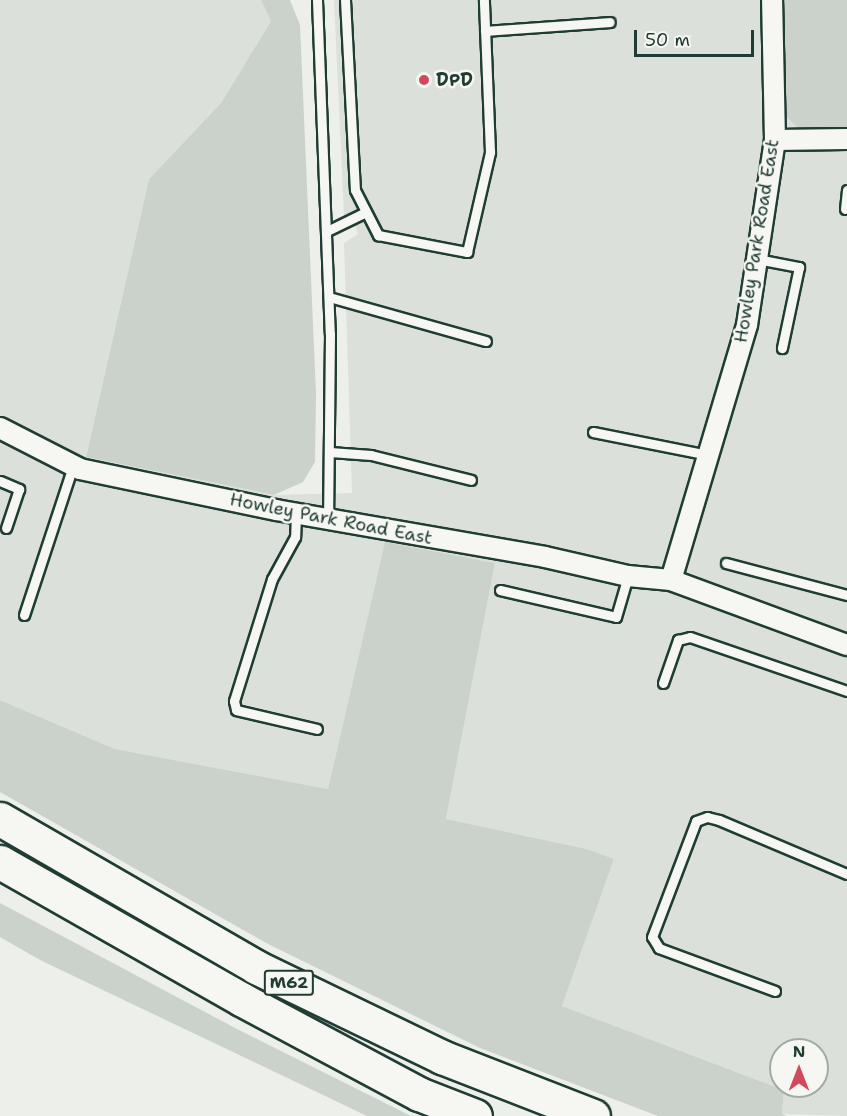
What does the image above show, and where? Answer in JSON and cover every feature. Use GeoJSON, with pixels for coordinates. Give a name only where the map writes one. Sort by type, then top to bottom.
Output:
{"type":"FeatureCollection","features":[{"type":"Feature","properties":{"kind":"highway","name":"M62"},"geometry":{"type":"LineString","coordinates":[[0,819],[256,967],[442,1058],[593,1116]]}},
{"type":"Feature","properties":{"kind":"highway","name":"M62"},"geometry":{"type":"LineString","coordinates":[[0,862],[241,999],[419,1094],[475,1116]]}},
{"type":"Feature","properties":{"kind":"street","name":"Howley Park Road East"},"geometry":{"type":"LineString","coordinates":[[671,580],[747,325],[775,140],[772,0]]}},
{"type":"Feature","properties":{"kind":"street"},"geometry":{"type":"LineString","coordinates":[[775,140],[847,139]]}},
{"type":"Feature","properties":{"kind":"street","name":"Howley Park Road East"},"geometry":{"type":"LineString","coordinates":[[0,428],[73,466],[296,513],[328,517],[628,576],[671,580],[847,645]]}},
{"type":"Feature","properties":{"kind":"lane"},"geometry":{"type":"LineString","coordinates":[[317,0],[329,297],[328,517]]}},
{"type":"Feature","properties":{"kind":"lane"},"geometry":{"type":"LineString","coordinates":[[345,0],[355,190],[378,235],[467,252],[490,152],[484,0]]}},
{"type":"Feature","properties":{"kind":"lane"},"geometry":{"type":"LineString","coordinates":[[485,31],[610,22]]}},
{"type":"Feature","properties":{"kind":"lane"},"geometry":{"type":"LineString","coordinates":[[845,209],[847,190]]}},
{"type":"Feature","properties":{"kind":"lane"},"geometry":{"type":"LineString","coordinates":[[327,231],[366,212]]}},
{"type":"Feature","properties":{"kind":"lane"},"geometry":{"type":"LineString","coordinates":[[757,259],[798,264],[782,348]]}},
{"type":"Feature","properties":{"kind":"lane"},"geometry":{"type":"LineString","coordinates":[[329,297],[486,341]]}},
{"type":"Feature","properties":{"kind":"lane"},"geometry":{"type":"LineString","coordinates":[[592,432],[708,455]]}},
{"type":"Feature","properties":{"kind":"lane"},"geometry":{"type":"LineString","coordinates":[[330,452],[371,454],[471,480]]}},
{"type":"Feature","properties":{"kind":"lane"},"geometry":{"type":"LineString","coordinates":[[24,615],[73,466]]}},
{"type":"Feature","properties":{"kind":"lane"},"geometry":{"type":"LineString","coordinates":[[0,481],[19,489],[6,528]]}},
{"type":"Feature","properties":{"kind":"lane"},"geometry":{"type":"LineString","coordinates":[[296,513],[295,537],[272,579],[234,700],[236,710],[317,729]]}},
{"type":"Feature","properties":{"kind":"lane"},"geometry":{"type":"LineString","coordinates":[[726,563],[847,595]]}},
{"type":"Feature","properties":{"kind":"lane"},"geometry":{"type":"LineString","coordinates":[[500,590],[616,617],[628,576]]}},
{"type":"Feature","properties":{"kind":"lane"},"geometry":{"type":"LineString","coordinates":[[663,683],[678,640],[690,638],[847,692]]}},
{"type":"Feature","properties":{"kind":"lane"},"geometry":{"type":"LineString","coordinates":[[775,991],[659,948],[652,937],[696,821],[707,817],[718,820],[847,874]]}},
{"type":"Feature","properties":{"kind":"shaded area"},"geometry":{"type":"Polygon","coordinates":[[[0,0],[261,0],[271,21],[221,103],[149,179],[86,457],[274,495],[352,493],[344,243],[358,234],[355,225],[344,216],[334,0],[781,0],[784,49],[847,131],[847,1116],[782,1114],[783,1098],[829,1098],[829,1038],[769,1038],[769,1084],[562,1006],[614,859],[587,849],[446,819],[495,563],[385,543],[328,789],[115,749],[0,700],[0,0]]]}},
{"type":"Feature","properties":{"kind":"shaded area"},"geometry":{"type":"Polygon","coordinates":[[[261,0],[290,0],[300,25],[316,393],[315,462],[303,482],[274,495],[86,457],[149,179],[221,103],[271,21],[261,0]]]}},
{"type":"Feature","properties":{"kind":"shaded area"},"geometry":{"type":"Polygon","coordinates":[[[781,0],[847,0],[847,131],[801,131],[781,111],[784,49],[781,0]]]}},
{"type":"Feature","properties":{"kind":"shaded area"},"geometry":{"type":"Polygon","coordinates":[[[385,542],[495,563],[446,819],[587,849],[614,859],[562,1006],[769,1084],[769,1098],[783,1098],[782,1114],[787,1116],[658,1116],[480,1048],[268,944],[0,792],[0,700],[115,749],[328,789],[385,542]]]}},
{"type":"Feature","properties":{"kind":"shaded area"},"geometry":{"type":"Polygon","coordinates":[[[0,903],[237,1029],[411,1116],[367,1116],[40,960],[0,937],[0,903]]]}},
{"type":"Feature","properties":{"kind":"place","name":"DPD"},"geometry":{"type":"Point","coordinates":[424,80]}}]}
